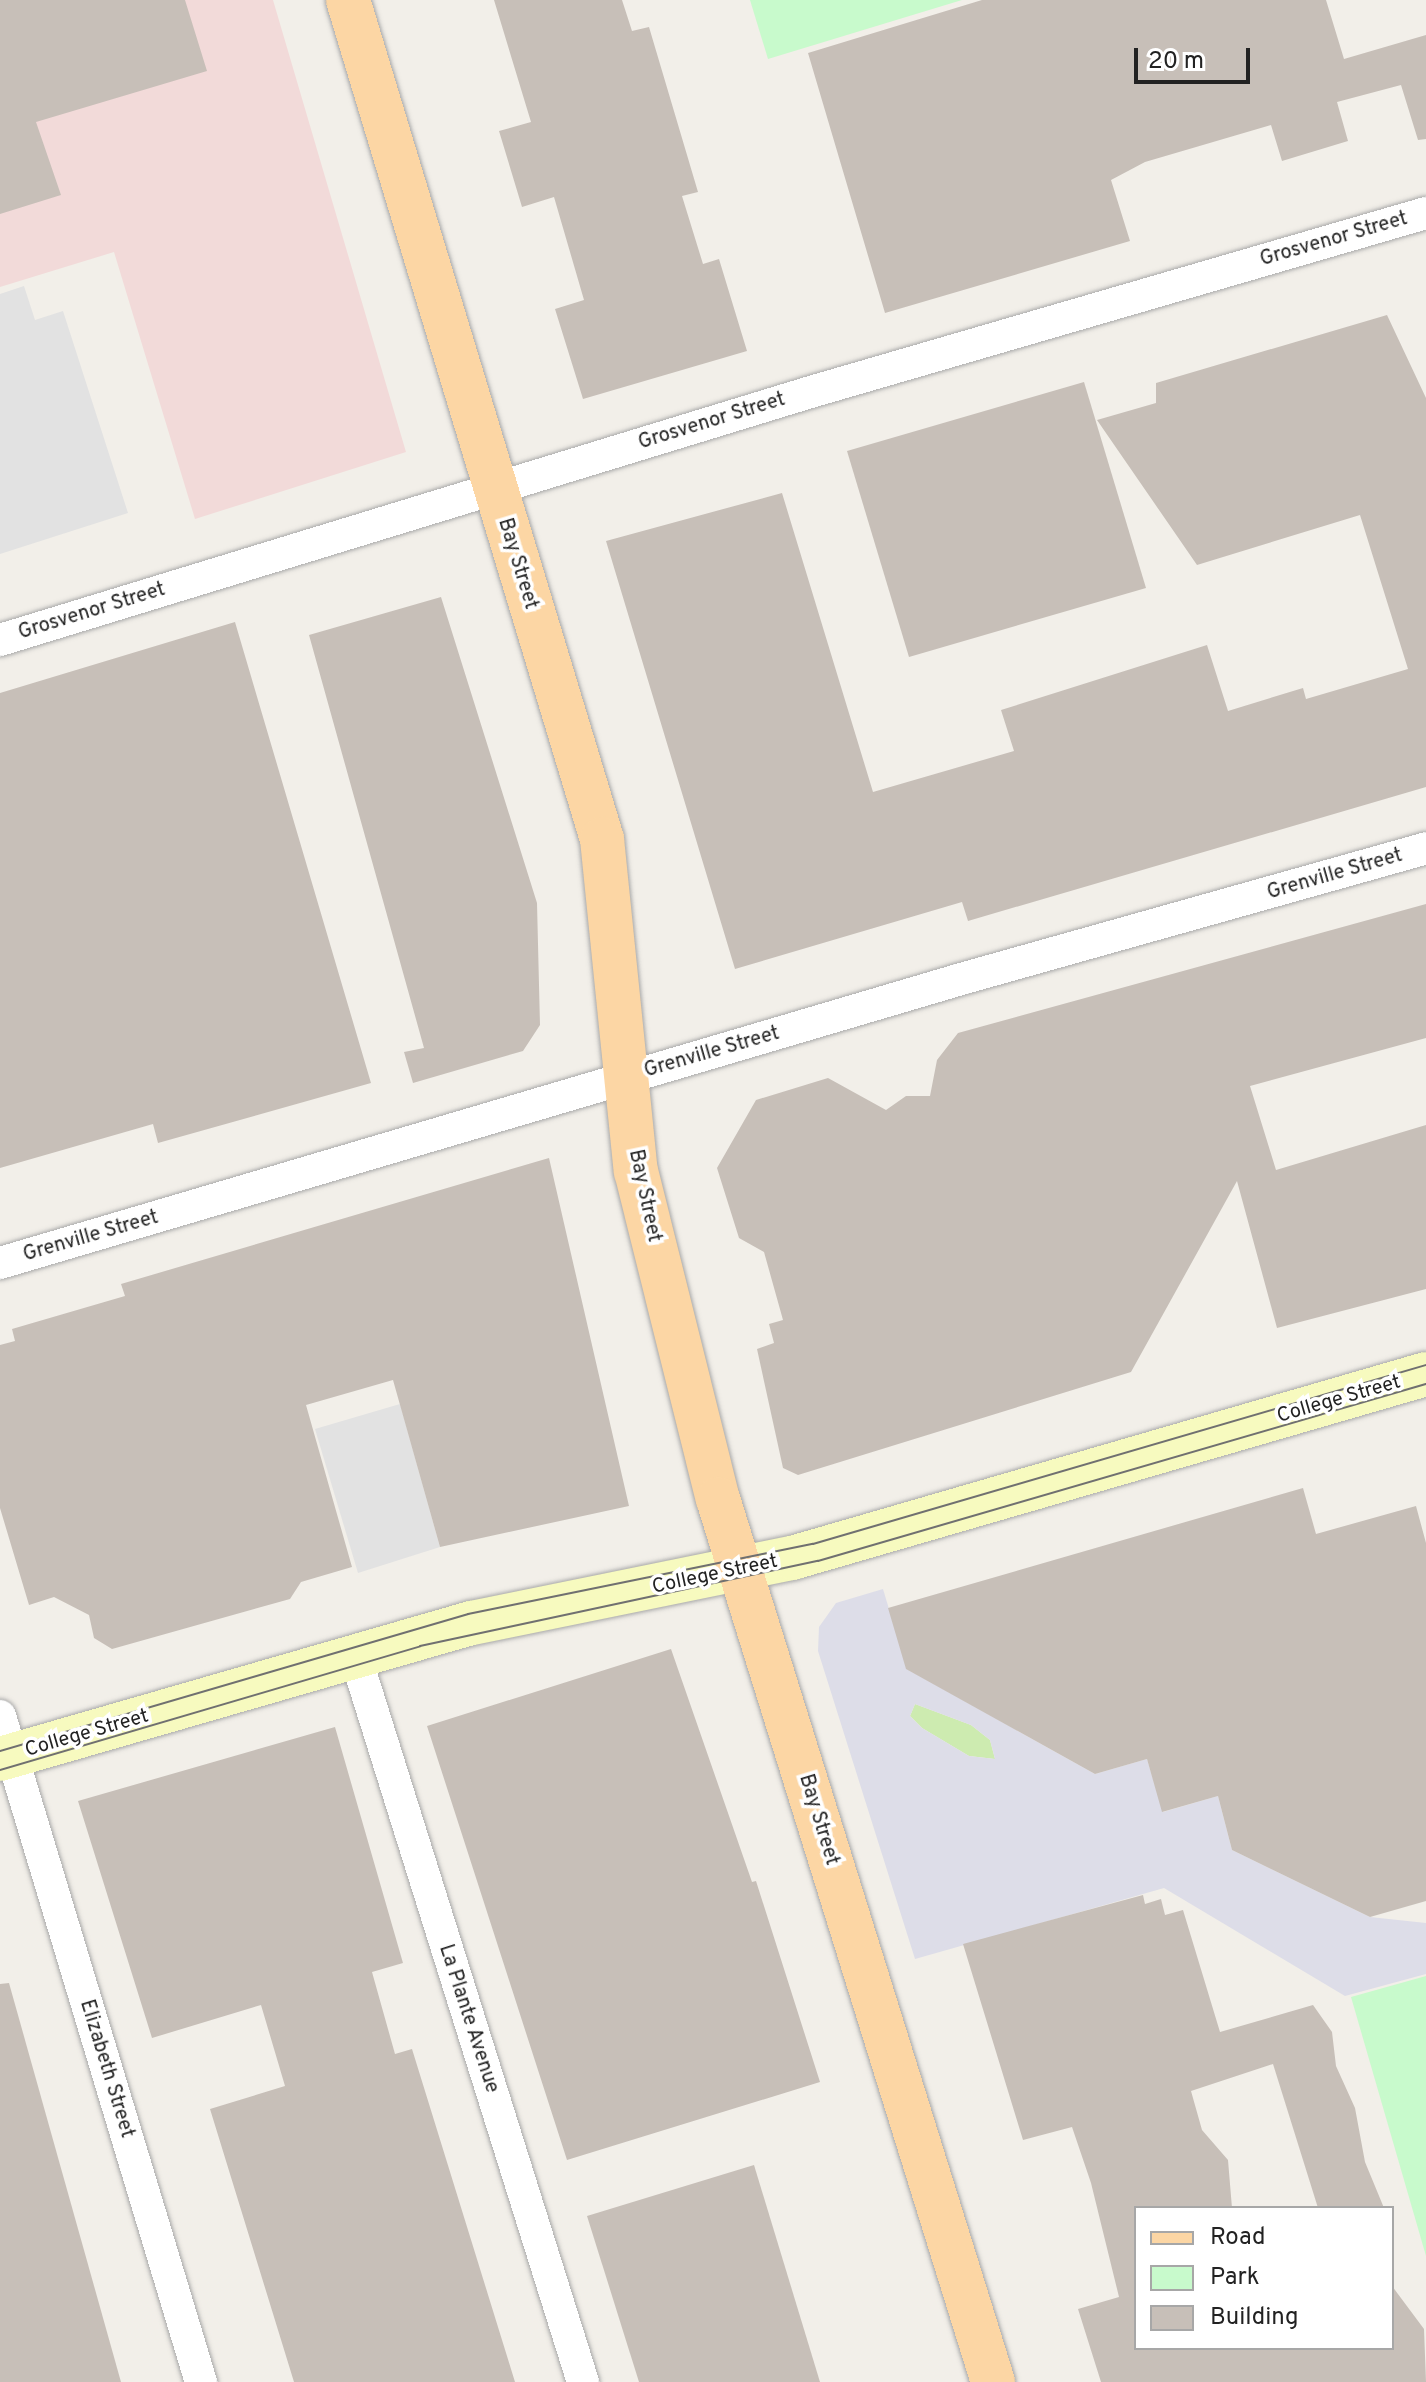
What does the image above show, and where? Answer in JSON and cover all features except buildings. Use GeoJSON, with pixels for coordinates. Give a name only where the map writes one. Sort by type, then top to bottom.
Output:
{"type":"FeatureCollection","features":[{"type":"Feature","properties":{"kind":"main road","name":"Bay Street"},"geometry":{"type":"LineString","coordinates":[[348,0],[602,839],[618,960],[624,1079],[636,1171],[739,1570],[993,2382]]}},
{"type":"Feature","properties":{"kind":"main road","name":"College Street"},"geometry":{"type":"LineString","coordinates":[[4,1744],[472,1623],[739,1570],[1426,1374]]}},
{"type":"Feature","properties":{"kind":"street","name":"Grosvenor Street"},"geometry":{"type":"LineString","coordinates":[[0,640],[495,488],[1426,213]]}},
{"type":"Feature","properties":{"kind":"street","name":"Grenville Street"},"geometry":{"type":"LineString","coordinates":[[0,1263],[1426,848]]}},
{"type":"Feature","properties":{"kind":"street","name":"La Plante Avenue"},"geometry":{"type":"LineString","coordinates":[[355,1655],[583,2382]]}},
{"type":"Feature","properties":{"kind":"street","name":"Elizabeth Street"},"geometry":{"type":"LineString","coordinates":[[4,1744],[201,2382]]}},
{"type":"Feature","properties":{"kind":"shaded area"},"geometry":{"type":"Polygon","coordinates":[[[0,0],[273,0],[406,452],[195,519],[114,252],[0,287],[0,0]]]}},
{"type":"Feature","properties":{"kind":"shaded area"},"geometry":{"type":"Polygon","coordinates":[[[24,286],[35,320],[63,311],[128,513],[0,554],[0,294],[24,286]]]}},
{"type":"Feature","properties":{"kind":"shaded area"},"geometry":{"type":"Polygon","coordinates":[[[400,1404],[440,1547],[358,1573],[315,1429],[400,1404]]]}},
{"type":"Feature","properties":{"kind":"shaded area"},"geometry":{"type":"Polygon","coordinates":[[[883,1589],[907,1669],[1095,1774],[1147,1759],[1163,1812],[1218,1796],[1232,1850],[1370,1917],[1426,1923],[1426,1974],[1345,1996],[1164,1888],[915,1959],[818,1651],[819,1627],[836,1603],[883,1589]],[[915,1704],[910,1716],[922,1728],[969,1756],[995,1759],[990,1740],[971,1725],[915,1704]]]}},
{"type":"Feature","properties":{"kind":"green space"},"geometry":{"type":"Polygon","coordinates":[[[750,0],[962,0],[768,59],[750,0]]]}},
{"type":"Feature","properties":{"kind":"green space"},"geometry":{"type":"Polygon","coordinates":[[[915,1704],[971,1725],[990,1740],[995,1759],[969,1756],[922,1728],[910,1716],[915,1704]]]}},
{"type":"Feature","properties":{"kind":"green space"},"geometry":{"type":"Polygon","coordinates":[[[1426,1976],[1426,2256],[1351,1997],[1426,1976]]]}},
{"type":"Feature","properties":{"kind":"tram line"},"geometry":{"type":"LineString","coordinates":[[0,1751],[468,1614],[813,1544],[1426,1365]]}},
{"type":"Feature","properties":{"kind":"tram line"},"geometry":{"type":"LineString","coordinates":[[0,1770],[420,1646],[818,1561],[1426,1384]]}}]}
